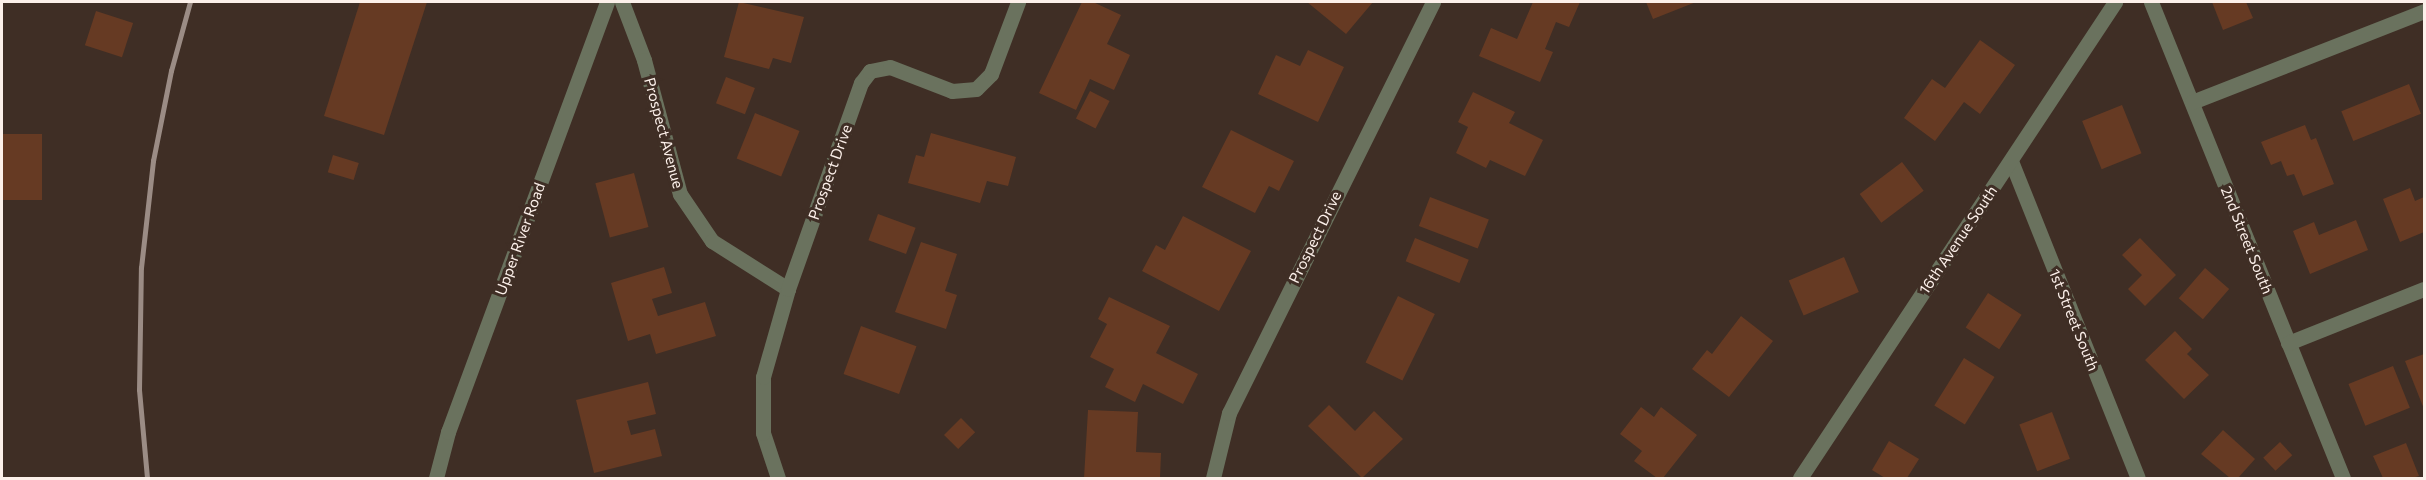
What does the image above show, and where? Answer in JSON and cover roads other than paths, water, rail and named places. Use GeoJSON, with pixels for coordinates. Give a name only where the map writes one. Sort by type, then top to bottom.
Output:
{"type":"FeatureCollection","features":[{"type":"Feature","properties":{"kind":"street","name":"Upper River Road"},"geometry":{"type":"LineString","coordinates":[[436,478],[448,432],[607,2]]}},
{"type":"Feature","properties":{"kind":"street","name":"Prospect Avenue"},"geometry":{"type":"LineString","coordinates":[[622,2],[644,60],[680,194],[712,241],[788,289]]}},
{"type":"Feature","properties":{"kind":"street","name":"Prospect Drive"},"geometry":{"type":"LineString","coordinates":[[778,478],[763,433],[763,377],[788,289],[861,83],[870,71],[890,67],[952,91],[976,90],[991,74],[1018,2]]}},
{"type":"Feature","properties":{"kind":"street","name":"Prospect Drive"},"geometry":{"type":"LineString","coordinates":[[1213,478],[1229,413],[1433,2]]}},
{"type":"Feature","properties":{"kind":"street","name":"16th Avenue South"},"geometry":{"type":"LineString","coordinates":[[1800,478],[2115,2]]}},
{"type":"Feature","properties":{"kind":"street","name":"2nd Street South"},"geometry":{"type":"LineString","coordinates":[[2151,2],[2343,478]]}},
{"type":"Feature","properties":{"kind":"street"},"geometry":{"type":"LineString","coordinates":[[2192,102],[2424,11]]}},
{"type":"Feature","properties":{"kind":"street","name":"1st Street South"},"geometry":{"type":"LineString","coordinates":[[2011,161],[2135,477]]}},
{"type":"Feature","properties":{"kind":"street"},"geometry":{"type":"LineString","coordinates":[[2288,343],[2424,289]]}},
{"type":"Feature","properties":{"kind":"railway"},"geometry":{"type":"LineString","coordinates":[[147,478],[139,390],[141,268],[153,161],[171,71],[190,2]]}}]}
